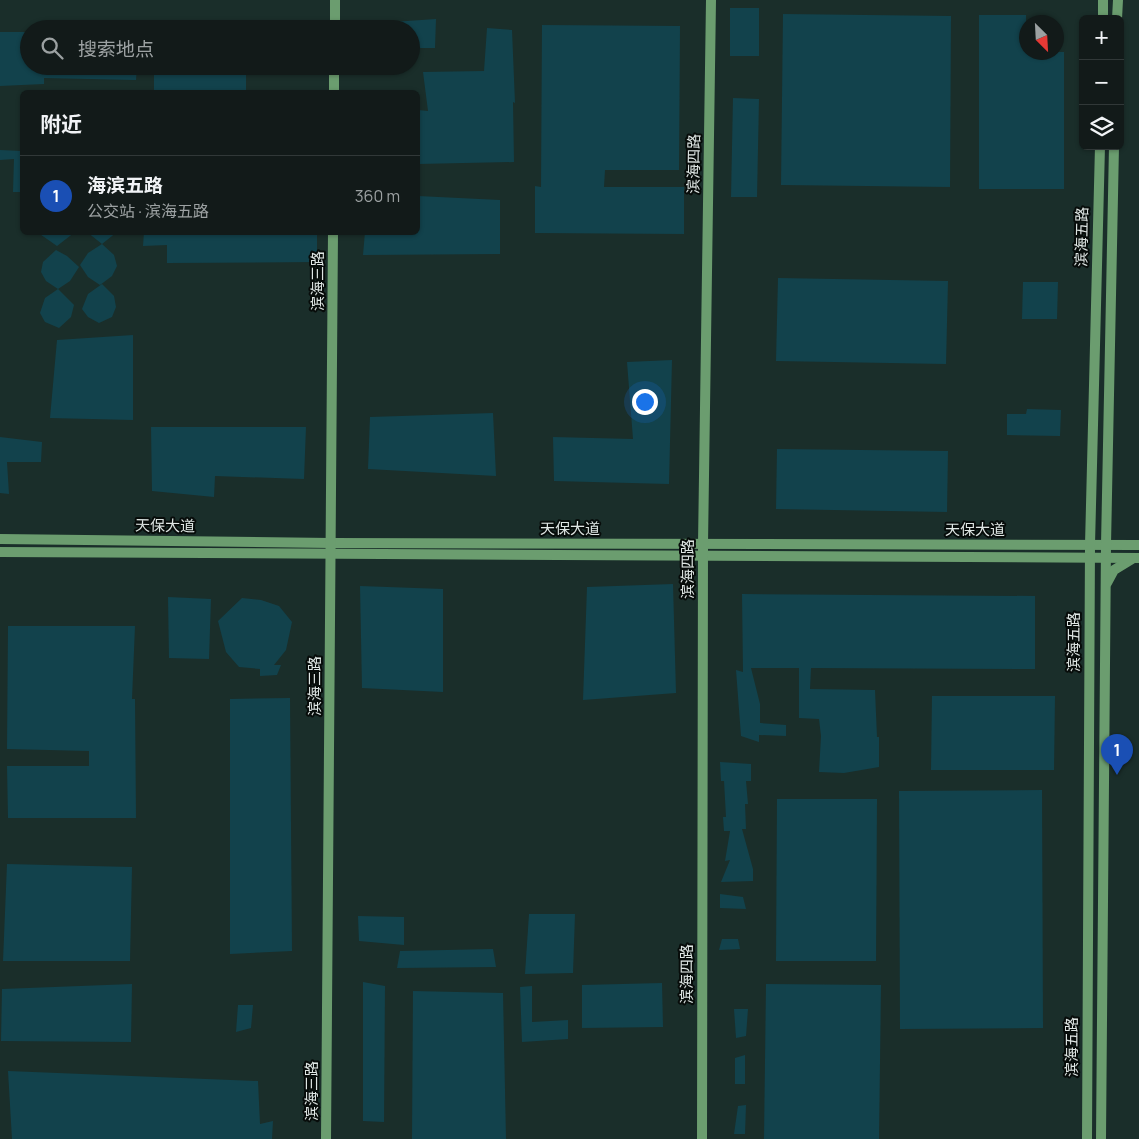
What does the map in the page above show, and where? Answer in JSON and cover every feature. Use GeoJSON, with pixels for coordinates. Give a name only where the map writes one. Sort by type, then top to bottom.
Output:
{"type":"FeatureCollection","features":[{"type":"Feature","properties":{"kind":"street"},"geometry":{"type":"LineString","coordinates":[[335,0],[335,20]]}},
{"type":"Feature","properties":{"kind":"street","name":"滨海四路"},"geometry":{"type":"LineString","coordinates":[[702,1139],[703,544],[712,0]]}},
{"type":"Feature","properties":{"kind":"street"},"geometry":{"type":"LineString","coordinates":[[1103,0],[1103,15]]}},
{"type":"Feature","properties":{"kind":"street"},"geometry":{"type":"LineString","coordinates":[[1117,15],[1118,0]]}},
{"type":"Feature","properties":{"kind":"street"},"geometry":{"type":"LineString","coordinates":[[334,75],[334,90]]}},
{"type":"Feature","properties":{"kind":"street","name":"滨海五路"},"geometry":{"type":"LineString","coordinates":[[1087,1139],[1089,558],[1100,150]]}},
{"type":"Feature","properties":{"kind":"street","name":"滨海五路"},"geometry":{"type":"LineString","coordinates":[[1101,1139],[1106,545],[1114,150]]}},
{"type":"Feature","properties":{"kind":"street","name":"滨海三路"},"geometry":{"type":"LineString","coordinates":[[326,1139],[333,235]]}},
{"type":"Feature","properties":{"kind":"street","name":"天保大道"},"geometry":{"type":"LineString","coordinates":[[0,538],[331,548],[703,556],[1137,558]]}},
{"type":"Feature","properties":{"kind":"street","name":"天保大道"},"geometry":{"type":"LineString","coordinates":[[0,552],[703,544],[1139,546]]}},
{"type":"Feature","properties":{"kind":"street"},"geometry":{"type":"LineString","coordinates":[[1089,587],[1096,571],[1107,559],[1139,546]]}},
{"type":"Feature","properties":{"kind":"street"},"geometry":{"type":"LineString","coordinates":[[1106,589],[1114,570],[1122,564],[1137,558]]}},
{"type":"Feature","properties":{"kind":"shaded area"},"geometry":{"type":"Polygon","coordinates":[[[0,0],[1139,0],[1139,1139],[0,1139],[0,0]]]}},
{"type":"Feature","properties":{"kind":"building"},"geometry":{"type":"Polygon","coordinates":[[[730,8],[759,8],[759,56],[730,56],[730,8]]]}},
{"type":"Feature","properties":{"kind":"building"},"geometry":{"type":"Polygon","coordinates":[[[783,14],[951,16],[950,187],[781,185],[783,14]]]}},
{"type":"Feature","properties":{"kind":"building"},"geometry":{"type":"Polygon","coordinates":[[[979,15],[1019,15],[1019,60],[1064,60],[1064,189],[979,189],[979,15]]]}},
{"type":"Feature","properties":{"kind":"building"},"geometry":{"type":"Polygon","coordinates":[[[436,19],[435,48],[420,48],[420,20],[436,19]]]}},
{"type":"Feature","properties":{"kind":"building"},"geometry":{"type":"Polygon","coordinates":[[[542,25],[680,26],[679,170],[605,170],[604,187],[684,187],[684,234],[535,233],[535,186],[541,187],[542,25]]]}},
{"type":"Feature","properties":{"kind":"building"},"geometry":{"type":"Polygon","coordinates":[[[487,28],[512,30],[515,103],[513,102],[514,162],[420,164],[420,110],[428,111],[423,72],[484,71],[487,28]]]}},
{"type":"Feature","properties":{"kind":"building"},"geometry":{"type":"Polygon","coordinates":[[[0,32],[20,32],[20,75],[136,75],[136,80],[44,78],[44,84],[0,86],[0,32]]]}},
{"type":"Feature","properties":{"kind":"building"},"geometry":{"type":"Polygon","coordinates":[[[154,75],[246,75],[246,90],[154,90],[154,75]]]}},
{"type":"Feature","properties":{"kind":"building"},"geometry":{"type":"Polygon","coordinates":[[[733,98],[759,99],[757,197],[731,197],[733,98]]]}},
{"type":"Feature","properties":{"kind":"building"},"geometry":{"type":"Polygon","coordinates":[[[0,150],[20,151],[20,192],[13,192],[14,159],[0,160],[0,150]]]}},
{"type":"Feature","properties":{"kind":"building"},"geometry":{"type":"Polygon","coordinates":[[[420,196],[500,200],[500,254],[363,255],[365,235],[420,235],[420,196]]]}},
{"type":"Feature","properties":{"kind":"building"},"geometry":{"type":"Polygon","coordinates":[[[41,235],[71,235],[57,246],[41,235]]]}},
{"type":"Feature","properties":{"kind":"building"},"geometry":{"type":"Polygon","coordinates":[[[91,235],[113,235],[102,244],[91,235]]]}},
{"type":"Feature","properties":{"kind":"building"},"geometry":{"type":"Polygon","coordinates":[[[144,235],[317,235],[317,262],[167,263],[167,245],[143,246],[144,235]]]}},
{"type":"Feature","properties":{"kind":"building"},"geometry":{"type":"Polygon","coordinates":[[[102,244],[114,255],[117,266],[112,276],[100,285],[88,277],[80,265],[88,253],[102,244]]]}},
{"type":"Feature","properties":{"kind":"building"},"geometry":{"type":"Polygon","coordinates":[[[56,250],[67,256],[79,267],[70,281],[58,289],[46,281],[41,272],[43,262],[56,250]]]}},
{"type":"Feature","properties":{"kind":"building"},"geometry":{"type":"Polygon","coordinates":[[[778,278],[948,281],[946,364],[776,361],[778,278]]]}},
{"type":"Feature","properties":{"kind":"building"},"geometry":{"type":"Polygon","coordinates":[[[1023,282],[1058,282],[1057,319],[1022,319],[1023,282]]]}},
{"type":"Feature","properties":{"kind":"building"},"geometry":{"type":"Polygon","coordinates":[[[102,284],[114,296],[116,307],[112,317],[99,323],[88,317],[82,309],[88,294],[102,284]]]}},
{"type":"Feature","properties":{"kind":"building"},"geometry":{"type":"Polygon","coordinates":[[[58,289],[74,305],[71,317],[59,328],[45,322],[40,313],[45,298],[58,289]]]}},
{"type":"Feature","properties":{"kind":"building"},"geometry":{"type":"Polygon","coordinates":[[[133,335],[133,420],[50,418],[57,340],[133,335]]]}},
{"type":"Feature","properties":{"kind":"building"},"geometry":{"type":"Polygon","coordinates":[[[672,360],[669,484],[554,481],[553,437],[633,439],[627,362],[672,360]]]}},
{"type":"Feature","properties":{"kind":"building"},"geometry":{"type":"Polygon","coordinates":[[[1027,409],[1061,410],[1060,436],[1007,435],[1007,414],[1026,414],[1027,409]]]}},
{"type":"Feature","properties":{"kind":"building"},"geometry":{"type":"Polygon","coordinates":[[[493,413],[496,476],[368,469],[370,417],[493,413]]]}},
{"type":"Feature","properties":{"kind":"building"},"geometry":{"type":"Polygon","coordinates":[[[151,427],[306,427],[304,479],[215,476],[214,497],[152,491],[151,427]]]}},
{"type":"Feature","properties":{"kind":"building"},"geometry":{"type":"Polygon","coordinates":[[[0,437],[42,442],[41,462],[7,462],[9,494],[0,493],[0,437]]]}},
{"type":"Feature","properties":{"kind":"building"},"geometry":{"type":"Polygon","coordinates":[[[777,449],[948,451],[947,512],[776,509],[777,449]]]}},
{"type":"Feature","properties":{"kind":"building"},"geometry":{"type":"Polygon","coordinates":[[[673,584],[676,693],[583,700],[587,587],[673,584]]]}},
{"type":"Feature","properties":{"kind":"building"},"geometry":{"type":"Polygon","coordinates":[[[360,586],[443,589],[443,692],[362,688],[360,586]]]}},
{"type":"Feature","properties":{"kind":"building"},"geometry":{"type":"Polygon","coordinates":[[[742,594],[1035,596],[1035,669],[811,668],[810,689],[875,690],[877,737],[879,737],[879,767],[844,773],[819,772],[821,736],[819,719],[799,718],[799,668],[751,668],[760,704],[760,723],[786,725],[786,736],[759,735],[759,742],[741,736],[736,670],[743,672],[742,594]]]}},
{"type":"Feature","properties":{"kind":"building"},"geometry":{"type":"Polygon","coordinates":[[[168,597],[211,599],[209,659],[169,658],[168,597]]]}},
{"type":"Feature","properties":{"kind":"building"},"geometry":{"type":"Polygon","coordinates":[[[242,598],[261,600],[279,606],[292,622],[286,650],[274,665],[281,665],[277,675],[260,676],[260,669],[239,667],[226,652],[218,621],[242,598]]]}},
{"type":"Feature","properties":{"kind":"building"},"geometry":{"type":"Polygon","coordinates":[[[8,626],[135,626],[132,699],[135,699],[136,818],[8,818],[7,766],[89,766],[89,751],[7,749],[8,626]]]}},
{"type":"Feature","properties":{"kind":"building"},"geometry":{"type":"Polygon","coordinates":[[[932,696],[1055,696],[1054,770],[931,770],[932,696]]]}},
{"type":"Feature","properties":{"kind":"building"},"geometry":{"type":"Polygon","coordinates":[[[290,698],[292,951],[230,954],[230,699],[290,698]]]}},
{"type":"Feature","properties":{"kind":"building"},"geometry":{"type":"Polygon","coordinates":[[[720,762],[751,764],[751,781],[746,781],[748,804],[745,804],[746,829],[742,829],[753,869],[753,881],[721,882],[730,860],[725,861],[730,831],[724,831],[723,817],[726,817],[724,781],[721,781],[720,762]]]}},
{"type":"Feature","properties":{"kind":"building"},"geometry":{"type":"Polygon","coordinates":[[[1042,790],[1043,1028],[900,1029],[899,791],[1042,790]]]}},
{"type":"Feature","properties":{"kind":"building"},"geometry":{"type":"Polygon","coordinates":[[[777,799],[877,799],[876,961],[776,961],[777,799]]]}},
{"type":"Feature","properties":{"kind":"building"},"geometry":{"type":"Polygon","coordinates":[[[7,864],[132,867],[130,961],[3,961],[7,864]]]}},
{"type":"Feature","properties":{"kind":"building"},"geometry":{"type":"Polygon","coordinates":[[[720,894],[743,897],[746,909],[720,908],[720,894]]]}},
{"type":"Feature","properties":{"kind":"building"},"geometry":{"type":"Polygon","coordinates":[[[529,914],[575,914],[573,973],[525,974],[529,914]]]}},
{"type":"Feature","properties":{"kind":"building"},"geometry":{"type":"Polygon","coordinates":[[[358,916],[404,917],[404,945],[359,941],[358,916]]]}},
{"type":"Feature","properties":{"kind":"building"},"geometry":{"type":"Polygon","coordinates":[[[722,939],[738,939],[740,949],[719,950],[722,939]]]}},
{"type":"Feature","properties":{"kind":"building"},"geometry":{"type":"Polygon","coordinates":[[[493,949],[496,967],[397,968],[400,951],[493,949]]]}},
{"type":"Feature","properties":{"kind":"building"},"geometry":{"type":"Polygon","coordinates":[[[363,982],[385,986],[384,1122],[363,1121],[363,982]]]}},
{"type":"Feature","properties":{"kind":"building"},"geometry":{"type":"Polygon","coordinates":[[[662,983],[663,1027],[582,1028],[582,985],[662,983]]]}},
{"type":"Feature","properties":{"kind":"building"},"geometry":{"type":"Polygon","coordinates":[[[132,984],[131,1042],[1,1041],[2,989],[132,984]]]}},
{"type":"Feature","properties":{"kind":"building"},"geometry":{"type":"Polygon","coordinates":[[[766,984],[881,985],[879,1139],[764,1139],[766,984]]]}},
{"type":"Feature","properties":{"kind":"building"},"geometry":{"type":"Polygon","coordinates":[[[532,986],[532,1022],[568,1020],[568,1039],[522,1042],[520,987],[532,986]]]}},
{"type":"Feature","properties":{"kind":"building"},"geometry":{"type":"Polygon","coordinates":[[[413,991],[503,993],[506,1139],[412,1139],[413,991]]]}},
{"type":"Feature","properties":{"kind":"building"},"geometry":{"type":"Polygon","coordinates":[[[238,1005],[253,1005],[251,1028],[236,1032],[238,1005]]]}},
{"type":"Feature","properties":{"kind":"building"},"geometry":{"type":"Polygon","coordinates":[[[734,1009],[748,1009],[746,1036],[736,1038],[734,1009]]]}},
{"type":"Feature","properties":{"kind":"building"},"geometry":{"type":"Polygon","coordinates":[[[745,1055],[745,1084],[735,1084],[735,1058],[745,1055]]]}},
{"type":"Feature","properties":{"kind":"building"},"geometry":{"type":"Polygon","coordinates":[[[8,1071],[258,1081],[260,1124],[273,1121],[272,1139],[12,1139],[8,1071]]]}},
{"type":"Feature","properties":{"kind":"building"},"geometry":{"type":"Polygon","coordinates":[[[746,1105],[745,1134],[734,1134],[738,1106],[746,1105]]]}},
{"type":"Feature","properties":{"kind":"place","name":"海滨五路"},"geometry":{"type":"Point","coordinates":[1117,775]}}]}
